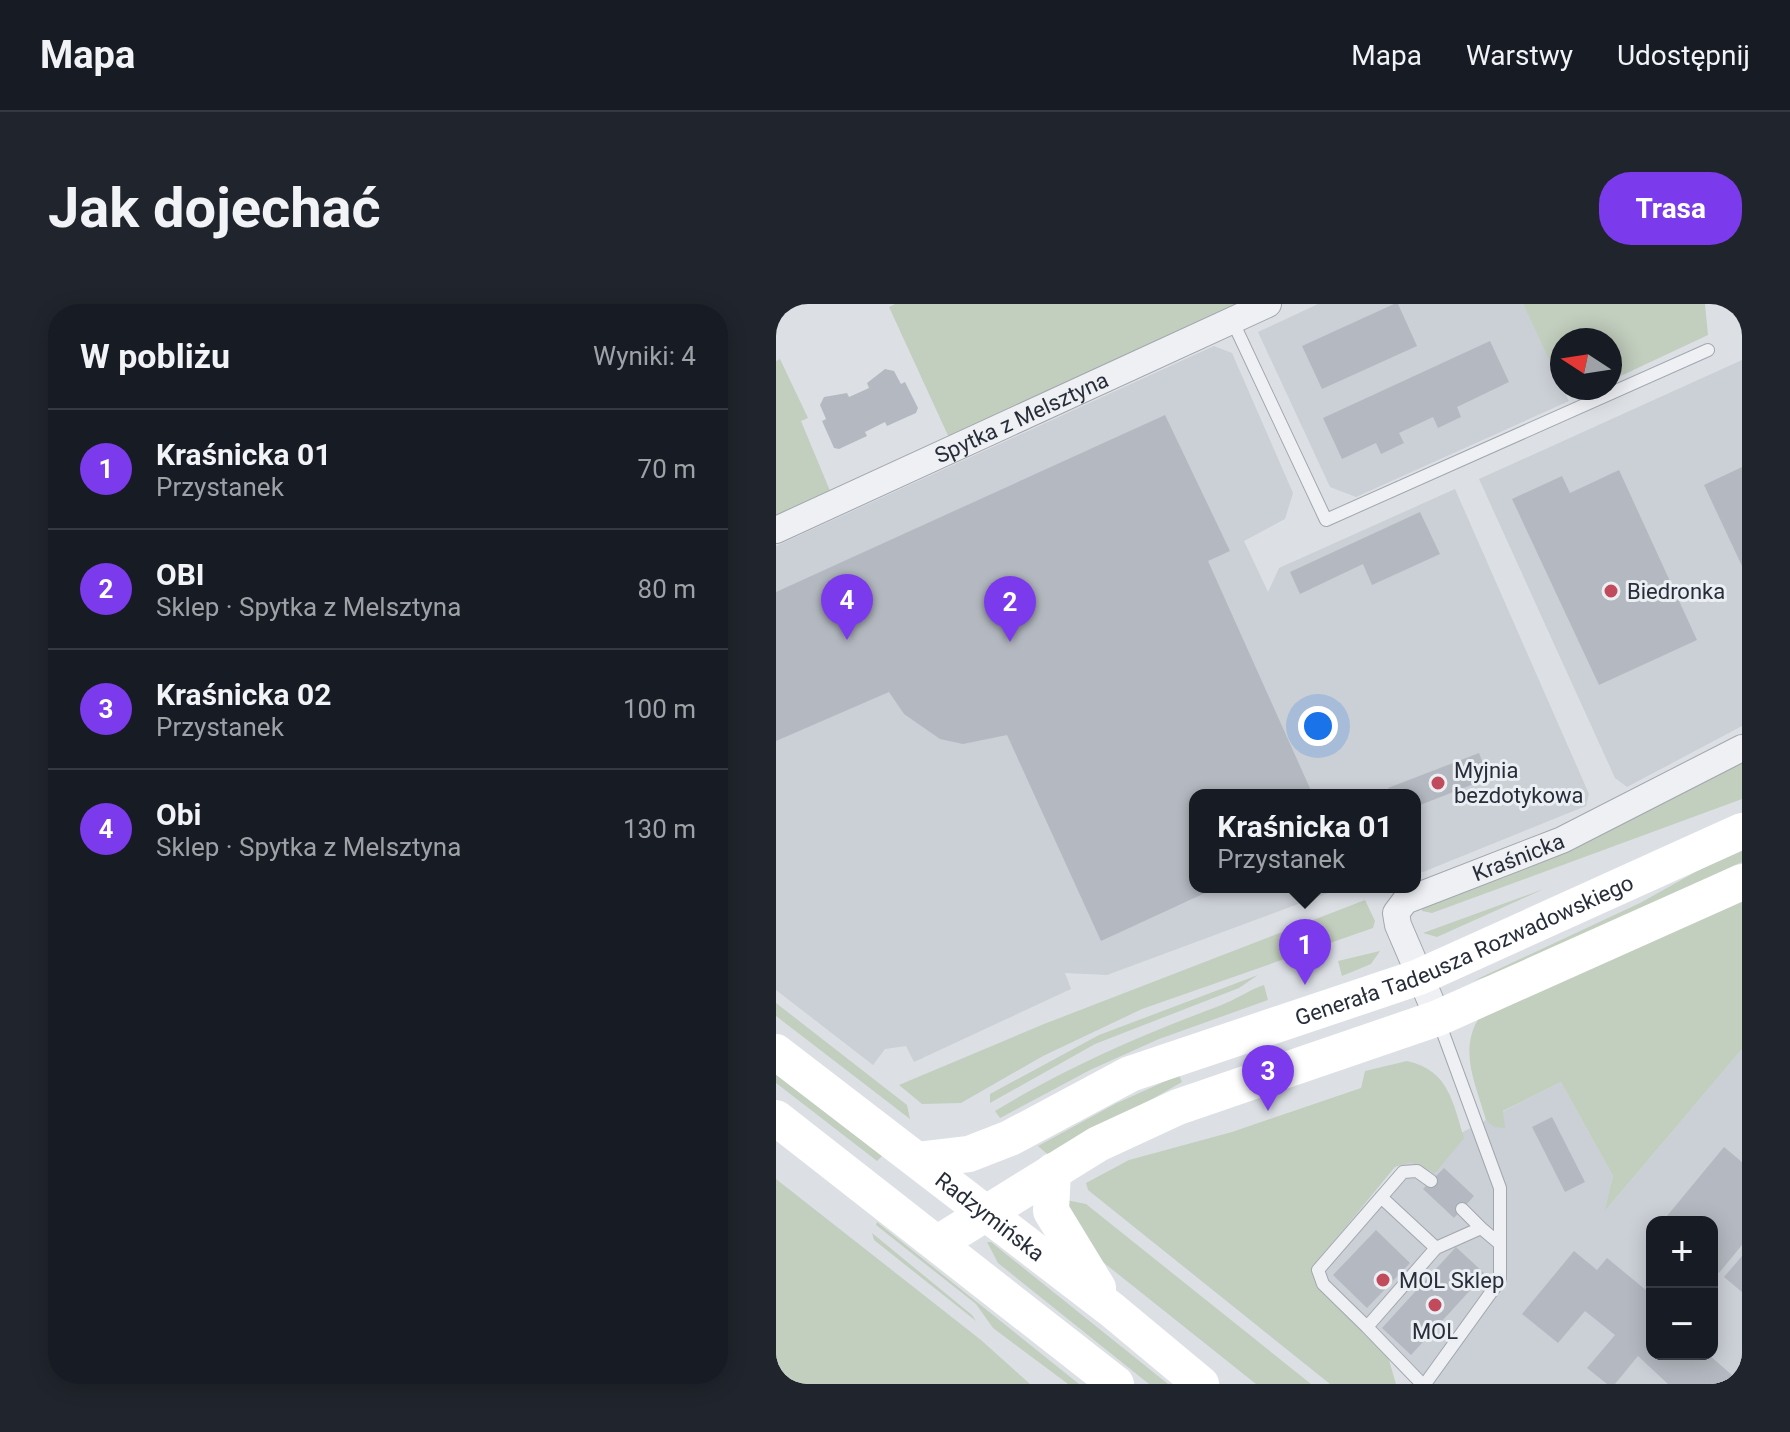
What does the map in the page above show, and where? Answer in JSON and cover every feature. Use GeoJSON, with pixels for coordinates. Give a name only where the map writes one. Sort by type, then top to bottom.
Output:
{"type":"FeatureCollection","features":[{"type":"Feature","properties":{"kind":"street","name":"Spytka z Melsztyna"},"geometry":{"type":"LineString","coordinates":[[776,530],[1268,304]]}},
{"type":"Feature","properties":{"kind":"street","name":"Kraśnicka"},"geometry":{"type":"LineString","coordinates":[[1438,1018],[1398,925],[1396,913],[1405,901],[1562,840],[1742,748]]}},
{"type":"Feature","properties":{"kind":"street","name":"Generała Tadeusza Rozwadowskiego"},"geometry":{"type":"LineString","coordinates":[[1010,1138],[1130,1074],[1419,977],[1742,831]]}},
{"type":"Feature","properties":{"kind":"street","name":"Generała Tadeusza Rozwadowskiego"},"geometry":{"type":"LineString","coordinates":[[977,1207],[1053,1171],[1098,1144],[1178,1107],[1438,1018],[1742,882]]}},
{"type":"Feature","properties":{"kind":"street","name":"Radzymińska"},"geometry":{"type":"LineString","coordinates":[[776,1052],[1112,1310],[1201,1384]]}},
{"type":"Feature","properties":{"kind":"street"},"geometry":{"type":"LineString","coordinates":[[776,1118],[1116,1384]]}},
{"type":"Feature","properties":{"kind":"street"},"geometry":{"type":"LineString","coordinates":[[918,1160],[969,1154],[1010,1138]]}},
{"type":"Feature","properties":{"kind":"street"},"geometry":{"type":"LineString","coordinates":[[938,1243],[977,1207],[986,1165],[1010,1138]]}},
{"type":"Feature","properties":{"kind":"street"},"geometry":{"type":"LineString","coordinates":[[1053,1171],[1051,1211],[1112,1310]]}},
{"type":"Feature","properties":{"kind":"lane"},"geometry":{"type":"LineString","coordinates":[[1232,320],[1326,520],[1708,350]]}},
{"type":"Feature","properties":{"kind":"lane"},"geometry":{"type":"LineString","coordinates":[[1431,1181],[1417,1171],[1403,1172],[1318,1270],[1323,1284],[1424,1384],[1500,1280],[1500,1188],[1438,1018]]}},
{"type":"Feature","properties":{"kind":"lane"},"geometry":{"type":"LineString","coordinates":[[1381,1197],[1436,1248]]}},
{"type":"Feature","properties":{"kind":"lane"},"geometry":{"type":"LineString","coordinates":[[1462,1209],[1500,1244]]}},
{"type":"Feature","properties":{"kind":"lane"},"geometry":{"type":"LineString","coordinates":[[1367,1327],[1436,1248],[1481,1228]]}},
{"type":"Feature","properties":{"kind":"shaded area"},"geometry":{"type":"Polygon","coordinates":[[[1318,304],[1523,304],[1550,361],[1550,400],[1569,401],[1356,497],[1330,487],[1258,332],[1318,304]]]}},
{"type":"Feature","properties":{"kind":"shaded area"},"geometry":{"type":"Polygon","coordinates":[[[1214,346],[1232,353],[1293,493],[1285,519],[1244,541],[1268,592],[1279,568],[1455,489],[1589,794],[1586,806],[1423,872],[1421,789],[1189,789],[1189,893],[1328,893],[1107,975],[1065,973],[1071,989],[914,1062],[906,1046],[885,1049],[873,1065],[776,990],[776,546],[1214,346]]]}},
{"type":"Feature","properties":{"kind":"shaded area"},"geometry":{"type":"Polygon","coordinates":[[[1742,360],[1742,726],[1627,787],[1615,778],[1479,479],[1742,360]]]}},
{"type":"Feature","properties":{"kind":"shaded area"},"geometry":{"type":"Polygon","coordinates":[[[1742,1049],[1742,1384],[1416,1384],[1303,1274],[1402,1163],[1561,1082],[1613,1176],[1606,1210],[1742,1049]]]}},
{"type":"Feature","properties":{"kind":"green space"},"geometry":{"type":"Polygon","coordinates":[[[895,304],[1249,304],[951,442],[889,307],[895,304]]]}},
{"type":"Feature","properties":{"kind":"green space"},"geometry":{"type":"Polygon","coordinates":[[[1523,304],[1705,304],[1708,335],[1622,375],[1622,328],[1550,328],[1550,361],[1523,304]]]}},
{"type":"Feature","properties":{"kind":"green space"},"geometry":{"type":"Polygon","coordinates":[[[780,359],[808,418],[801,421],[833,498],[776,523],[776,361],[780,359]]]}},
{"type":"Feature","properties":{"kind":"green space"},"geometry":{"type":"Polygon","coordinates":[[[1742,762],[1742,799],[1432,913],[1422,911],[1422,906],[1594,839],[1742,762]]]}},
{"type":"Feature","properties":{"kind":"green space"},"geometry":{"type":"Polygon","coordinates":[[[1742,846],[1742,862],[1511,969],[1473,981],[1640,903],[1742,846]]]}},
{"type":"Feature","properties":{"kind":"green space"},"geometry":{"type":"Polygon","coordinates":[[[1544,889],[1437,937],[1423,933],[1544,889]]]}},
{"type":"Feature","properties":{"kind":"green space"},"geometry":{"type":"Polygon","coordinates":[[[1742,897],[1742,1049],[1605,1211],[1613,1176],[1561,1082],[1503,1111],[1505,1128],[1494,1127],[1486,1120],[1469,1054],[1474,1028],[1481,1015],[1742,897]]]}},
{"type":"Feature","properties":{"kind":"green space"},"geometry":{"type":"Polygon","coordinates":[[[1365,900],[1375,921],[1373,928],[1142,1009],[1043,1056],[961,1103],[922,1104],[899,1085],[1044,1024],[1365,900]]]}},
{"type":"Feature","properties":{"kind":"green space"},"geometry":{"type":"Polygon","coordinates":[[[1380,951],[1371,964],[1342,976],[1338,961],[1380,951]]]}},
{"type":"Feature","properties":{"kind":"green space"},"geometry":{"type":"Polygon","coordinates":[[[1258,975],[1239,988],[1095,1044],[990,1103],[990,1094],[1099,1035],[1258,975]]]}},
{"type":"Feature","properties":{"kind":"green space"},"geometry":{"type":"Polygon","coordinates":[[[1264,985],[1268,1000],[1159,1039],[1090,1070],[1000,1118],[995,1111],[1105,1053],[1264,985]]]}},
{"type":"Feature","properties":{"kind":"green space"},"geometry":{"type":"Polygon","coordinates":[[[776,1003],[907,1105],[910,1119],[776,1016],[776,1003]]]}},
{"type":"Feature","properties":{"kind":"green space"},"geometry":{"type":"Polygon","coordinates":[[[1407,1061],[1421,1065],[1441,1080],[1452,1101],[1464,1138],[1435,1173],[1410,1162],[1395,1167],[1315,1264],[1314,1273],[1387,1353],[1396,1384],[1330,1384],[1088,1190],[1086,1183],[1129,1160],[1232,1132],[1361,1088],[1365,1071],[1407,1061]]]}},
{"type":"Feature","properties":{"kind":"green space"},"geometry":{"type":"Polygon","coordinates":[[[776,1074],[882,1156],[877,1161],[776,1083],[776,1074]]]}},
{"type":"Feature","properties":{"kind":"green space"},"geometry":{"type":"Polygon","coordinates":[[[1179,1075],[1182,1082],[1051,1157],[1038,1146],[1115,1104],[1179,1075]]]}},
{"type":"Feature","properties":{"kind":"green space"},"geometry":{"type":"Polygon","coordinates":[[[776,1179],[981,1340],[1030,1384],[776,1384],[776,1179]]]}},
{"type":"Feature","properties":{"kind":"green space"},"geometry":{"type":"Polygon","coordinates":[[[1066,1200],[1086,1204],[1311,1384],[1256,1384],[1079,1243],[1066,1200]]]}},
{"type":"Feature","properties":{"kind":"green space"},"geometry":{"type":"Polygon","coordinates":[[[877,1222],[1079,1384],[1068,1384],[993,1328],[976,1304],[876,1225],[877,1222]]]}},
{"type":"Feature","properties":{"kind":"green space"},"geometry":{"type":"Polygon","coordinates":[[[872,1233],[972,1315],[976,1321],[874,1240],[872,1233]]]}},
{"type":"Feature","properties":{"kind":"green space"},"geometry":{"type":"Polygon","coordinates":[[[987,1242],[991,1242],[1168,1384],[1149,1384],[998,1263],[987,1242]]]}},
{"type":"Feature","properties":{"kind":"building"},"geometry":{"type":"Polygon","coordinates":[[[1398,304],[1417,346],[1322,389],[1302,346],[1398,304]]]}},
{"type":"Feature","properties":{"kind":"building"},"geometry":{"type":"Polygon","coordinates":[[[1490,341],[1509,382],[1457,407],[1461,417],[1438,428],[1433,417],[1399,433],[1404,443],[1381,454],[1376,443],[1342,459],[1323,418],[1490,341]]]}},
{"type":"Feature","properties":{"kind":"building"},"geometry":{"type":"Polygon","coordinates":[[[885,369],[894,371],[901,384],[905,382],[918,408],[916,413],[887,426],[885,422],[865,432],[867,436],[839,449],[834,448],[822,421],[826,419],[820,405],[824,397],[847,393],[849,397],[869,388],[867,383],[885,369]]]}},
{"type":"Feature","properties":{"kind":"building"},"geometry":{"type":"Polygon","coordinates":[[[1165,415],[1230,551],[1208,561],[1310,789],[1189,789],[1189,893],[1205,893],[1101,941],[1007,735],[963,744],[940,739],[904,714],[889,692],[776,741],[776,592],[1165,415]]]}},
{"type":"Feature","properties":{"kind":"building"},"geometry":{"type":"Polygon","coordinates":[[[1742,467],[1742,566],[1704,485],[1742,467]]]}},
{"type":"Feature","properties":{"kind":"building"},"geometry":{"type":"Polygon","coordinates":[[[1619,470],[1697,640],[1599,685],[1512,499],[1562,476],[1570,493],[1619,470]]]}},
{"type":"Feature","properties":{"kind":"building"},"geometry":{"type":"Polygon","coordinates":[[[1420,512],[1440,554],[1372,585],[1363,564],[1300,594],[1290,572],[1420,512]]]}},
{"type":"Feature","properties":{"kind":"building","name":"Myjnia bezdotykowa"},"geometry":{"type":"Polygon","coordinates":[[[1479,753],[1489,778],[1421,805],[1421,789],[1388,788],[1479,753]]]}},
{"type":"Feature","properties":{"kind":"building"},"geometry":{"type":"Polygon","coordinates":[[[1552,1117],[1585,1182],[1565,1192],[1532,1127],[1552,1117]]]}},
{"type":"Feature","properties":{"kind":"building"},"geometry":{"type":"Polygon","coordinates":[[[1724,1147],[1742,1162],[1742,1245],[1719,1273],[1718,1216],[1667,1216],[1724,1147]]]}},
{"type":"Feature","properties":{"kind":"building"},"geometry":{"type":"Polygon","coordinates":[[[1444,1168],[1474,1196],[1454,1218],[1423,1189],[1444,1168]]]}},
{"type":"Feature","properties":{"kind":"building"},"geometry":{"type":"Polygon","coordinates":[[[1376,1230],[1410,1263],[1367,1308],[1333,1275],[1376,1230]]]}},
{"type":"Feature","properties":{"kind":"building"},"geometry":{"type":"Polygon","coordinates":[[[1456,1247],[1485,1274],[1411,1355],[1382,1328],[1456,1247]]]}},
{"type":"Feature","properties":{"kind":"building"},"geometry":{"type":"Polygon","coordinates":[[[1574,1251],[1597,1270],[1607,1258],[1646,1290],[1646,1360],[1715,1360],[1742,1384],[1668,1384],[1638,1356],[1615,1384],[1607,1384],[1587,1368],[1615,1335],[1585,1311],[1558,1343],[1522,1314],[1574,1251]]]}},
{"type":"Feature","properties":{"kind":"building"},"geometry":{"type":"Polygon","coordinates":[[[1742,1256],[1742,1292],[1724,1277],[1742,1256]]]}},
{"type":"Feature","properties":{"kind":"place","name":"Biedronka"},"geometry":{"type":"Point","coordinates":[1611,591]}},
{"type":"Feature","properties":{"kind":"place","name":"Obi"},"geometry":{"type":"Point","coordinates":[847,640]}},
{"type":"Feature","properties":{"kind":"place","name":"OBI"},"geometry":{"type":"Point","coordinates":[1010,642]}},
{"type":"Feature","properties":{"kind":"place","name":"Myjnia bezdotykowa"},"geometry":{"type":"Point","coordinates":[1438,783]}},
{"type":"Feature","properties":{"kind":"place","name":"Kraśnicka 01"},"geometry":{"type":"Point","coordinates":[1305,985]}},
{"type":"Feature","properties":{"kind":"place","name":"Kraśnicka 02"},"geometry":{"type":"Point","coordinates":[1268,1111]}},
{"type":"Feature","properties":{"kind":"place","name":"MOL Sklep"},"geometry":{"type":"Point","coordinates":[1383,1280]}},
{"type":"Feature","properties":{"kind":"place","name":"MOL"},"geometry":{"type":"Point","coordinates":[1435,1305]}}]}
